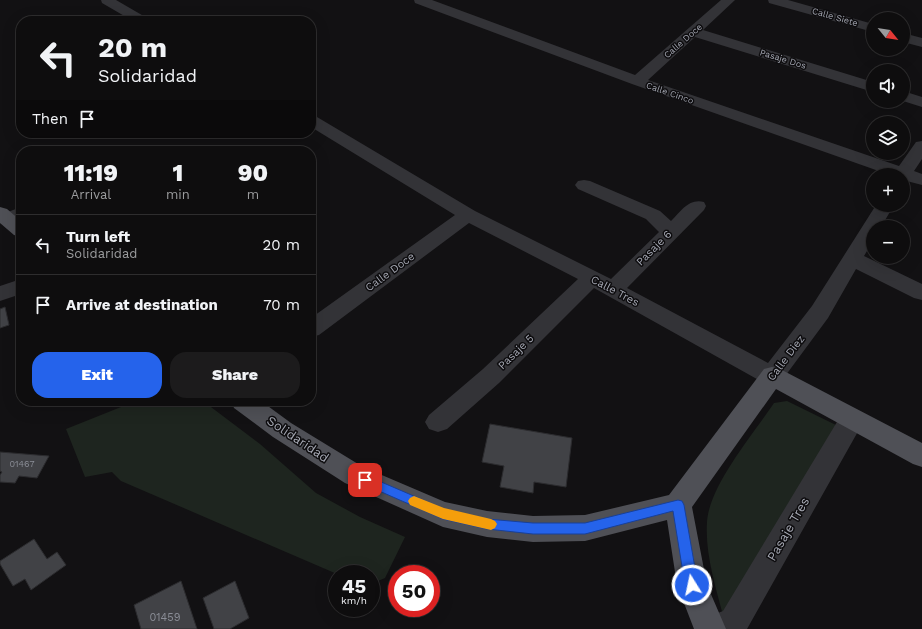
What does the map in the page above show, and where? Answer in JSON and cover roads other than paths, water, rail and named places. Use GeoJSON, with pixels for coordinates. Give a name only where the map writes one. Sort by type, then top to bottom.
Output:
{"type":"FeatureCollection","features":[{"type":"Feature","properties":{"kind":"main road","name":"Calle Tres"},"geometry":{"type":"LineString","coordinates":[[772,376],[922,456]]}},
{"type":"Feature","properties":{"kind":"main road","name":"Calle Diez"},"geometry":{"type":"LineString","coordinates":[[678,505],[772,376]]}},
{"type":"Feature","properties":{"kind":"main road","name":"Solidaridad"},"geometry":{"type":"LineString","coordinates":[[250,406],[282,430],[354,475],[399,496],[451,515],[487,524],[533,529],[585,528],[678,505]]}},
{"type":"Feature","properties":{"kind":"main road"},"geometry":{"type":"LineString","coordinates":[[678,505],[692,585],[710,629]]}},
{"type":"Feature","properties":{"kind":"street"},"geometry":{"type":"LineString","coordinates":[[107,0],[134,16]]}},
{"type":"Feature","properties":{"kind":"street","name":"Calle Cinco"},"geometry":{"type":"LineString","coordinates":[[420,0],[637,81],[886,168]]}},
{"type":"Feature","properties":{"kind":"street","name":"Calle Doce"},"geometry":{"type":"LineString","coordinates":[[637,81],[729,0]]}},
{"type":"Feature","properties":{"kind":"street","name":"Calle Siete"},"geometry":{"type":"LineString","coordinates":[[774,0],[866,26]]}},
{"type":"Feature","properties":{"kind":"street","name":"Pasaje Dos"},"geometry":{"type":"LineString","coordinates":[[693,32],[866,85]]}},
{"type":"Feature","properties":{"kind":"street"},"geometry":{"type":"LineString","coordinates":[[910,39],[922,43]]}},
{"type":"Feature","properties":{"kind":"street"},"geometry":{"type":"LineString","coordinates":[[910,98],[922,102]]}},
{"type":"Feature","properties":{"kind":"street","name":"Calle Tres"},"geometry":{"type":"LineString","coordinates":[[316,123],[468,215],[592,278],[772,376]]}},
{"type":"Feature","properties":{"kind":"street"},"geometry":{"type":"LineString","coordinates":[[907,168],[922,146]]}},
{"type":"Feature","properties":{"kind":"street","name":"Calle Cinco"},"geometry":{"type":"LineString","coordinates":[[910,176],[922,180]]}},
{"type":"Feature","properties":{"kind":"street"},"geometry":{"type":"LineString","coordinates":[[584,185],[653,215],[671,232]]}},
{"type":"Feature","properties":{"kind":"street","name":"Pasaje 6"},"geometry":{"type":"LineString","coordinates":[[612,290],[697,206]]}},
{"type":"Feature","properties":{"kind":"street","name":"Calle Diez"},"geometry":{"type":"LineString","coordinates":[[772,376],[820,312],[853,260],[880,212]]}},
{"type":"Feature","properties":{"kind":"street","name":"Calle Doce"},"geometry":{"type":"LineString","coordinates":[[316,325],[468,215]]}},
{"type":"Feature","properties":{"kind":"street"},"geometry":{"type":"LineString","coordinates":[[853,260],[922,293]]}},
{"type":"Feature","properties":{"kind":"street","name":"Pasaje 5"},"geometry":{"type":"LineString","coordinates":[[438,422],[491,376],[592,278]]}},
{"type":"Feature","properties":{"kind":"street"},"geometry":{"type":"LineString","coordinates":[[0,294],[16,288]]}},
{"type":"Feature","properties":{"kind":"street","name":"Pasaje Tres"},"geometry":{"type":"LineString","coordinates":[[716,629],[733,622],[852,419]]}}]}
